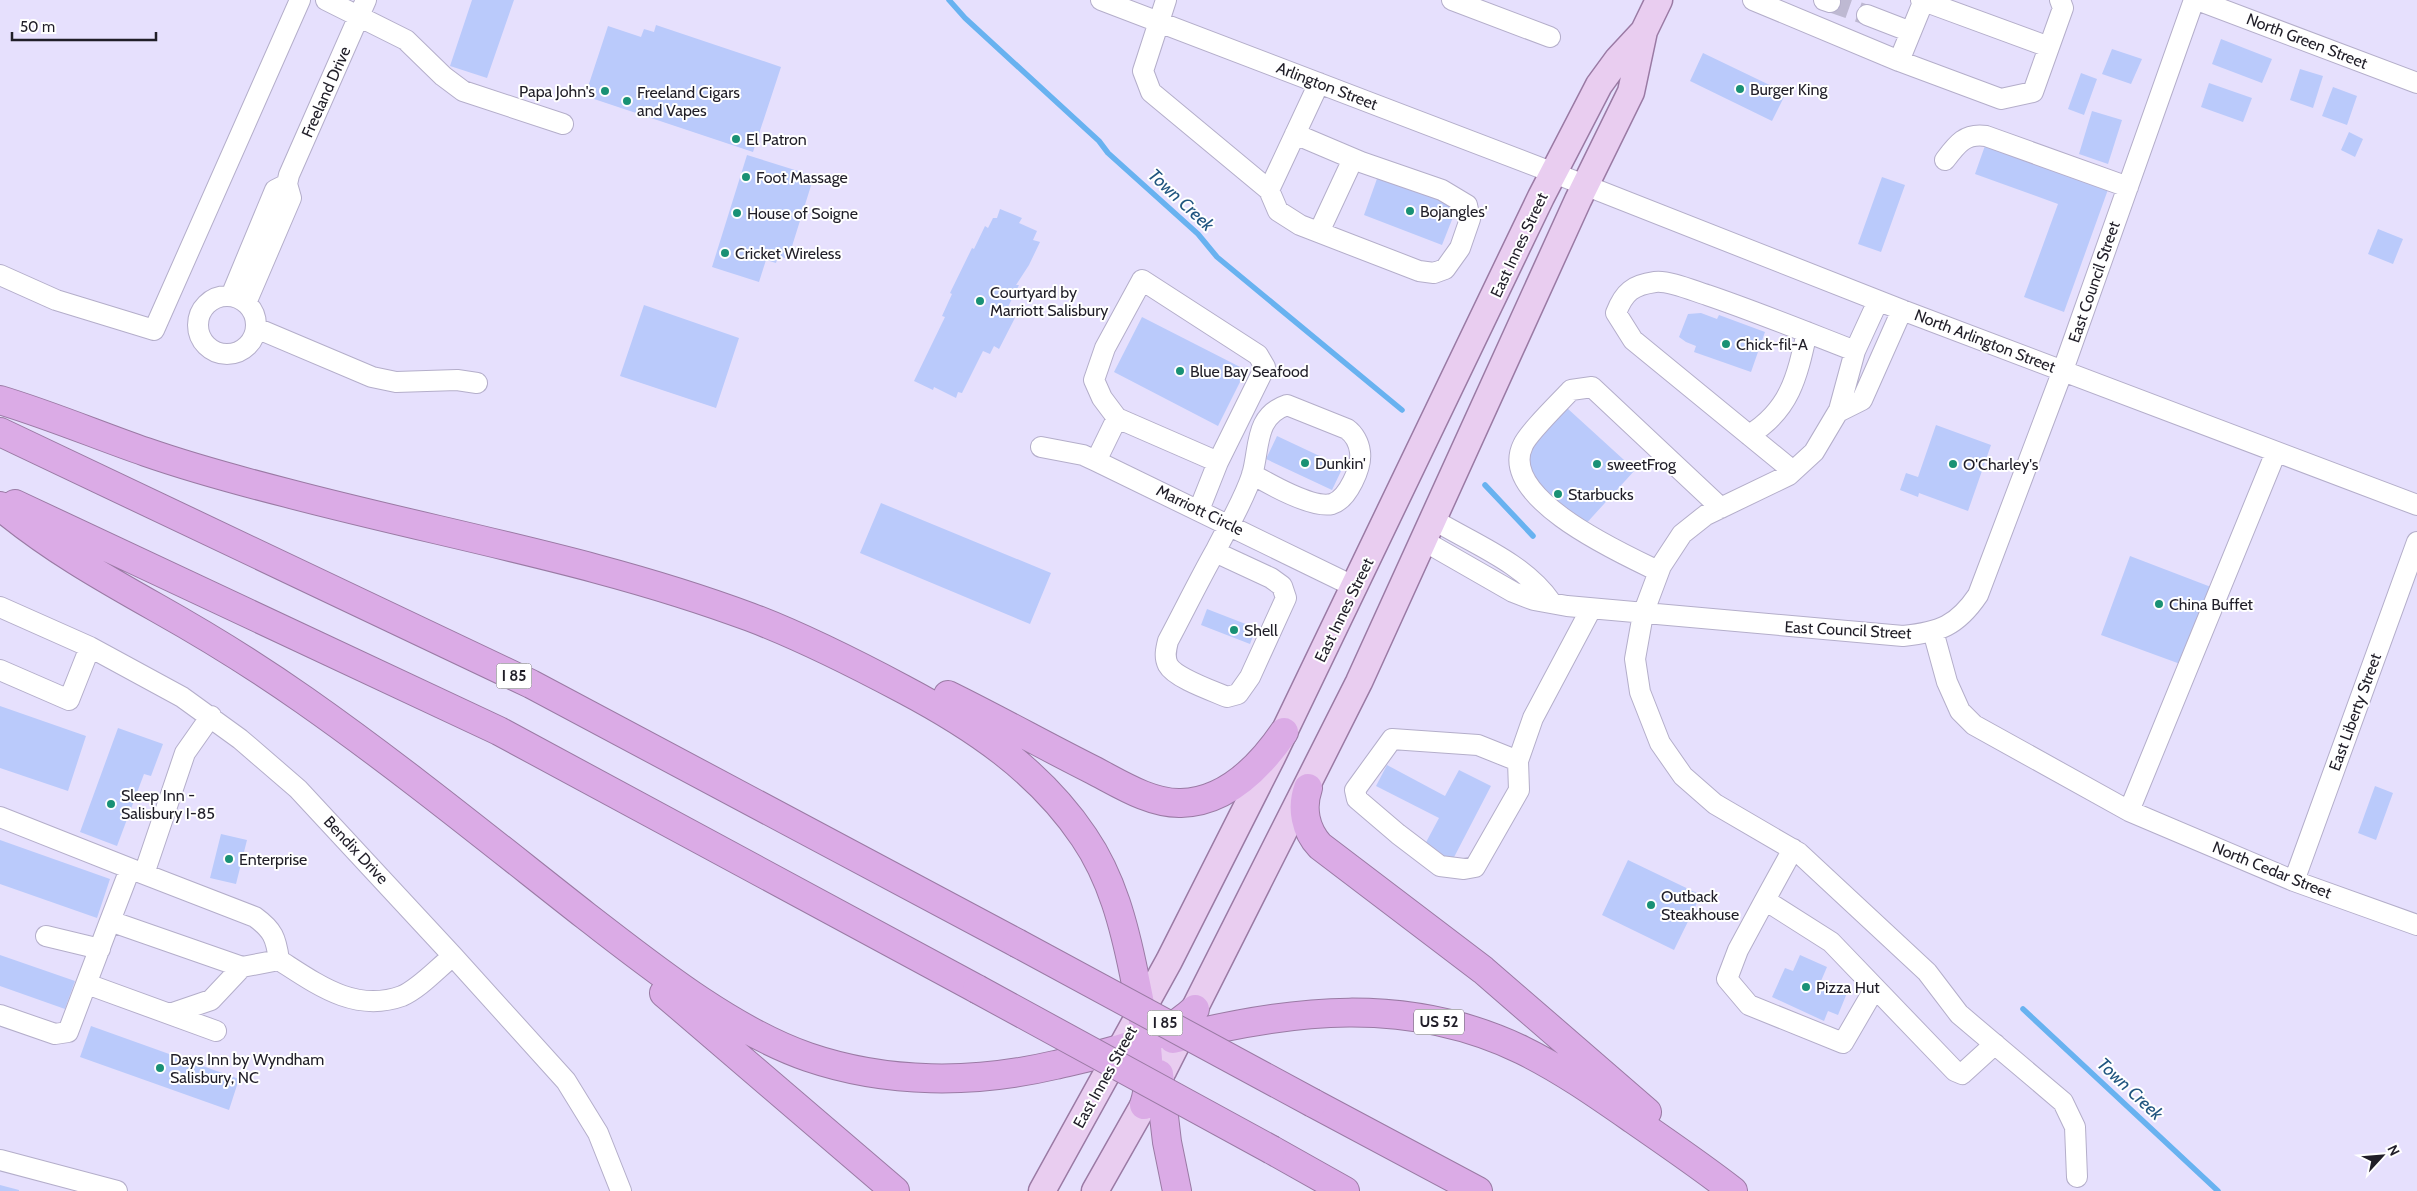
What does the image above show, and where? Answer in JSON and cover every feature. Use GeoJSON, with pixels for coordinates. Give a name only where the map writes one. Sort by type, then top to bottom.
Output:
{"type":"FeatureCollection","features":[{"type":"Feature","properties":{"kind":"highway"},"geometry":{"type":"LineString","coordinates":[[0,400],[144,451],[226,477],[518,548],[624,576],[835,646],[928,686],[1161,802],[1190,802],[1226,790],[1254,768],[1284,732]]}},
{"type":"Feature","properties":{"kind":"highway","name":"I 85"},"geometry":{"type":"LineString","coordinates":[[0,432],[531,684],[1478,1191]]}},
{"type":"Feature","properties":{"kind":"highway"},"geometry":{"type":"LineString","coordinates":[[0,497],[499,730],[1345,1191]]}},
{"type":"Feature","properties":{"kind":"highway"},"geometry":{"type":"LineString","coordinates":[[0,506],[81,566],[188,625],[283,686],[383,759],[691,993],[750,1030],[805,1056],[839,1065],[888,1074],[957,1079],[1017,1073],[1145,1046],[1195,1009]]}},
{"type":"Feature","properties":{"kind":"highway"},"geometry":{"type":"LineString","coordinates":[[754,619],[842,658],[933,705],[990,742],[1043,786],[1086,840],[1110,886],[1125,934],[1141,1013],[1149,1082],[1144,1105]]}},
{"type":"Feature","properties":{"kind":"highway"},"geometry":{"type":"LineString","coordinates":[[1308,788],[1304,801],[1305,813],[1312,835],[1320,846],[1495,980],[1597,1067],[1734,1191]]}},
{"type":"Feature","properties":{"kind":"highway"},"geometry":{"type":"LineString","coordinates":[[501,850],[895,1191]]}},
{"type":"Feature","properties":{"kind":"highway"},"geometry":{"type":"LineString","coordinates":[[1154,987],[1153,1009],[1145,1046],[1160,1077],[1167,1142],[1178,1191]]}},
{"type":"Feature","properties":{"kind":"highway","name":"US 52"},"geometry":{"type":"LineString","coordinates":[[1145,1046],[1270,1019],[1338,1011],[1391,1014],[1458,1027],[1507,1043],[1560,1071],[1670,1145],[1734,1191]]}},
{"type":"Feature","properties":{"kind":"main road","name":"East Innes Street"},"geometry":{"type":"LineString","coordinates":[[1195,1009],[1308,788],[1429,531],[1585,185],[1631,92],[1644,30],[1659,0]]}},
{"type":"Feature","properties":{"kind":"main road","name":"East Innes Street"},"geometry":{"type":"LineString","coordinates":[[1141,1013],[1284,732],[1554,173],[1599,85],[1612,65],[1644,30]]}},
{"type":"Feature","properties":{"kind":"main road","name":"East Innes Street"},"geometry":{"type":"LineString","coordinates":[[1042,1191],[1145,1046]]}},
{"type":"Feature","properties":{"kind":"main road"},"geometry":{"type":"LineString","coordinates":[[1095,1191],[1160,1077]]}},
{"type":"Feature","properties":{"kind":"street"},"geometry":{"type":"LineString","coordinates":[[0,275],[56,300],[154,330],[300,0]]}},
{"type":"Feature","properties":{"kind":"street"},"geometry":{"type":"LineString","coordinates":[[326,0],[363,8],[406,40],[443,76],[463,91],[563,124]]}},
{"type":"Feature","properties":{"kind":"street","name":"Arlington Street"},"geometry":{"type":"LineString","coordinates":[[1101,0],[1554,173]]}},
{"type":"Feature","properties":{"kind":"street"},"geometry":{"type":"LineString","coordinates":[[1166,0],[1143,71],[1150,92],[1269,190],[1278,211],[1300,225],[1419,271],[1434,273],[1444,269],[1460,248],[1470,219],[1467,205],[1442,190],[1353,159],[1295,134]]}},
{"type":"Feature","properties":{"kind":"street"},"geometry":{"type":"LineString","coordinates":[[1452,0],[1550,37]]}},
{"type":"Feature","properties":{"kind":"street"},"geometry":{"type":"LineString","coordinates":[[1753,0],[1899,61],[2001,99],[2033,92],[2063,8],[2060,0]]}},
{"type":"Feature","properties":{"kind":"street"},"geometry":{"type":"LineString","coordinates":[[1899,61],[1923,0],[2049,46]]}},
{"type":"Feature","properties":{"kind":"street","name":"North Green Street"},"geometry":{"type":"LineString","coordinates":[[2196,0],[2417,83]]}},
{"type":"Feature","properties":{"kind":"street","name":"East Council Street"},"geometry":{"type":"LineString","coordinates":[[1429,531],[1513,592],[1534,600],[1591,609],[1903,636],[1934,631],[1950,626],[1966,612],[1978,595],[2063,370],[2196,0]]}},
{"type":"Feature","properties":{"kind":"street","name":"Freeland Drive"},"geometry":{"type":"LineString","coordinates":[[239,299],[275,190],[287,184],[363,8]]}},
{"type":"Feature","properties":{"kind":"street"},"geometry":{"type":"LineString","coordinates":[[1867,15],[1911,32]]}},
{"type":"Feature","properties":{"kind":"street"},"geometry":{"type":"LineString","coordinates":[[1269,190],[1319,83]]}},
{"type":"Feature","properties":{"kind":"street"},"geometry":{"type":"LineString","coordinates":[[1945,160],[1960,141],[1968,136],[1981,135],[2128,186]]}},
{"type":"Feature","properties":{"kind":"street"},"geometry":{"type":"LineString","coordinates":[[1319,232],[1353,159]]}},
{"type":"Feature","properties":{"kind":"street","name":"North Arlington Street"},"geometry":{"type":"LineString","coordinates":[[1554,173],[1878,301],[2417,505]]}},
{"type":"Feature","properties":{"kind":"street"},"geometry":{"type":"LineString","coordinates":[[1199,510],[1218,462],[1265,367],[1258,355],[1142,280],[1105,348],[1094,380],[1102,398],[1117,418],[1218,462]]}},
{"type":"Feature","properties":{"kind":"street"},"geometry":{"type":"LineString","coordinates":[[1793,471],[1633,340],[1616,312],[1621,298],[1633,287],[1657,282],[1688,289],[1855,351]]}},
{"type":"Feature","properties":{"kind":"street"},"geometry":{"type":"LineString","coordinates":[[222,296],[239,299],[256,319],[256,328],[248,346],[230,354],[211,350],[204,343],[198,324],[205,306],[222,296]]}},
{"type":"Feature","properties":{"kind":"street"},"geometry":{"type":"LineString","coordinates":[[1878,301],[1855,351],[1838,411],[1814,452],[1793,471],[1706,515],[1682,534],[1658,571],[1643,614],[1635,659],[1640,692],[1660,743],[1682,776],[1715,804],[1793,849],[1820,870],[1927,972],[1959,1014],[2063,1102],[2075,1127],[2077,1177]]}},
{"type":"Feature","properties":{"kind":"street"},"geometry":{"type":"LineString","coordinates":[[1838,411],[1862,400],[1902,310]]}},
{"type":"Feature","properties":{"kind":"street"},"geometry":{"type":"LineString","coordinates":[[256,328],[372,377],[396,382],[457,380],[477,383]]}},
{"type":"Feature","properties":{"kind":"street"},"geometry":{"type":"LineString","coordinates":[[1749,435],[1767,424],[1780,410],[1798,374],[1807,332]]}},
{"type":"Feature","properties":{"kind":"street"},"geometry":{"type":"LineString","coordinates":[[1658,571],[1597,541],[1568,523],[1534,492],[1519,464],[1523,444],[1571,390],[1592,387],[1721,508]]}},
{"type":"Feature","properties":{"kind":"street"},"geometry":{"type":"LineString","coordinates":[[1214,552],[1271,578],[1282,586],[1286,598],[1250,677],[1238,694],[1227,697],[1179,675],[1168,666],[1165,654],[1168,641],[1214,552],[1229,524],[1252,474],[1256,447],[1267,418],[1277,408],[1287,405],[1347,429],[1354,434],[1360,453],[1353,483],[1345,495],[1332,504],[1318,504],[1273,486],[1252,474]]}},
{"type":"Feature","properties":{"kind":"street"},"geometry":{"type":"LineString","coordinates":[[1096,461],[1117,418]]}},
{"type":"Feature","properties":{"kind":"street","name":"Marriott Circle"},"geometry":{"type":"LineString","coordinates":[[1041,447],[1084,455],[1229,524],[1354,587]]}},
{"type":"Feature","properties":{"kind":"street"},"geometry":{"type":"LineString","coordinates":[[2128,812],[2276,452]]}},
{"type":"Feature","properties":{"kind":"street","name":"East Liberty Street"},"geometry":{"type":"LineString","coordinates":[[2294,881],[2417,542]]}},
{"type":"Feature","properties":{"kind":"street","name":"Bendix Drive"},"geometry":{"type":"LineString","coordinates":[[0,607],[90,647],[153,680],[211,716],[298,789],[566,1081],[598,1133],[621,1191]]}},
{"type":"Feature","properties":{"kind":"street"},"geometry":{"type":"LineString","coordinates":[[1518,761],[1478,745],[1392,739],[1355,790],[1357,799],[1440,866],[1464,869],[1475,867],[1519,790],[1518,761],[1533,718],[1591,609]]}},
{"type":"Feature","properties":{"kind":"street","name":"North Cedar Street"},"geometry":{"type":"LineString","coordinates":[[1934,631],[1947,682],[1960,710],[1974,725],[2128,812],[2294,881],[2417,924]]}},
{"type":"Feature","properties":{"kind":"street"},"geometry":{"type":"LineString","coordinates":[[0,670],[68,700],[90,647]]}},
{"type":"Feature","properties":{"kind":"street"},"geometry":{"type":"LineString","coordinates":[[0,1014],[55,1034],[68,1032],[110,921],[137,872],[185,753],[211,716]]}},
{"type":"Feature","properties":{"kind":"street"},"geometry":{"type":"LineString","coordinates":[[0,817],[255,917],[270,927],[277,944],[280,960]]}},
{"type":"Feature","properties":{"kind":"street"},"geometry":{"type":"LineString","coordinates":[[1793,849],[1738,950],[1727,979],[1749,1005],[1842,1043],[1875,988]]}},
{"type":"Feature","properties":{"kind":"street"},"geometry":{"type":"LineString","coordinates":[[1765,900],[1831,942],[1955,1071],[1962,1074],[1995,1044]]}},
{"type":"Feature","properties":{"kind":"street"},"geometry":{"type":"LineString","coordinates":[[110,921],[242,967],[280,960],[340,996],[360,1002],[403,995],[453,956]]}},
{"type":"Feature","properties":{"kind":"street"},"geometry":{"type":"LineString","coordinates":[[46,936],[100,949]]}},
{"type":"Feature","properties":{"kind":"street"},"geometry":{"type":"LineString","coordinates":[[170,1014],[211,1000],[242,967]]}},
{"type":"Feature","properties":{"kind":"street"},"geometry":{"type":"LineString","coordinates":[[87,984],[216,1032]]}},
{"type":"Feature","properties":{"kind":"street"},"geometry":{"type":"LineString","coordinates":[[0,1160],[117,1191]]}},
{"type":"Feature","properties":{"kind":"building"},"geometry":{"type":"Polygon","coordinates":[[[472,0],[514,0],[487,78],[450,66],[472,0]]]}},
{"type":"Feature","properties":{"kind":"building"},"geometry":{"type":"Polygon","coordinates":[[[656,25],[781,67],[753,152],[585,96],[608,26],[641,37],[644,29],[654,32],[656,25]]]}},
{"type":"Feature","properties":{"kind":"building"},"geometry":{"type":"Polygon","coordinates":[[[2221,39],[2272,59],[2262,83],[2212,64],[2221,39]]]}},
{"type":"Feature","properties":{"kind":"building"},"geometry":{"type":"Polygon","coordinates":[[[2112,49],[2142,59],[2131,84],[2102,74],[2112,49]]]}},
{"type":"Feature","properties":{"kind":"building"},"geometry":{"type":"Polygon","coordinates":[[[1703,53],[1786,93],[1772,121],[1690,81],[1703,53]]]}},
{"type":"Feature","properties":{"kind":"building"},"geometry":{"type":"Polygon","coordinates":[[[2300,69],[2323,76],[2313,108],[2290,100],[2300,69]]]}},
{"type":"Feature","properties":{"kind":"building"},"geometry":{"type":"Polygon","coordinates":[[[2081,73],[2097,79],[2084,115],[2068,109],[2081,73]]]}},
{"type":"Feature","properties":{"kind":"building"},"geometry":{"type":"Polygon","coordinates":[[[2209,83],[2252,98],[2243,122],[2201,107],[2209,83]]]}},
{"type":"Feature","properties":{"kind":"building"},"geometry":{"type":"Polygon","coordinates":[[[2333,87],[2357,96],[2347,125],[2322,116],[2333,87]]]}},
{"type":"Feature","properties":{"kind":"building"},"geometry":{"type":"Polygon","coordinates":[[[2092,111],[2122,120],[2108,164],[2079,154],[2092,111]]]}},
{"type":"Feature","properties":{"kind":"building"},"geometry":{"type":"Polygon","coordinates":[[[2349,132],[2363,139],[2355,157],[2341,150],[2349,132]]]}},
{"type":"Feature","properties":{"kind":"building"},"geometry":{"type":"Polygon","coordinates":[[[1987,140],[2110,184],[2064,312],[2024,297],[2058,204],[1975,174],[1987,140]]]}},
{"type":"Feature","properties":{"kind":"building"},"geometry":{"type":"Polygon","coordinates":[[[747,155],[814,176],[788,259],[778,256],[776,263],[766,260],[759,282],[712,267],[747,155]]]}},
{"type":"Feature","properties":{"kind":"building","name":"Bojangles'"},"geometry":{"type":"Polygon","coordinates":[[[1378,176],[1457,207],[1442,245],[1364,215],[1378,176]]]}},
{"type":"Feature","properties":{"kind":"building"},"geometry":{"type":"Polygon","coordinates":[[[1882,177],[1905,185],[1881,252],[1858,244],[1882,177]]]}},
{"type":"Feature","properties":{"kind":"building","name":"Courtyard by Marriott Salisbury"},"geometry":{"type":"Polygon","coordinates":[[[1000,209],[1022,218],[1019,223],[1037,231],[1033,240],[1040,242],[1029,265],[1016,285],[1019,285],[1008,307],[1018,312],[999,349],[994,346],[990,354],[983,351],[962,393],[958,392],[956,398],[934,387],[933,390],[914,381],[945,317],[942,316],[952,294],[950,293],[972,248],[974,249],[985,226],[988,228],[993,218],[997,218],[1000,209]]]}},
{"type":"Feature","properties":{"kind":"building"},"geometry":{"type":"Polygon","coordinates":[[[2378,229],[2403,239],[2393,264],[2368,254],[2378,229]]]}},
{"type":"Feature","properties":{"kind":"building"},"geometry":{"type":"Polygon","coordinates":[[[644,305],[739,338],[716,408],[620,376],[644,305]]]}},
{"type":"Feature","properties":{"kind":"building","name":"Chick-fil-A"},"geometry":{"type":"Polygon","coordinates":[[[1701,313],[1717,319],[1719,315],[1765,332],[1751,372],[1694,352],[1696,346],[1679,337],[1688,314],[1701,313]]]}},
{"type":"Feature","properties":{"kind":"building","name":"Blue Bay Seafood"},"geometry":{"type":"Polygon","coordinates":[[[1142,317],[1246,370],[1218,426],[1114,372],[1142,317]]]}},
{"type":"Feature","properties":{"kind":"building"},"geometry":{"type":"Polygon","coordinates":[[[1567,408],[1635,470],[1583,527],[1530,479],[1529,451],[1567,408]]]}},
{"type":"Feature","properties":{"kind":"building"},"geometry":{"type":"Polygon","coordinates":[[[1936,425],[1991,445],[1968,511],[1919,493],[1918,497],[1900,490],[1906,473],[1918,477],[1936,425]]]}},
{"type":"Feature","properties":{"kind":"building","name":"Dunkin'"},"geometry":{"type":"Polygon","coordinates":[[[1277,436],[1343,467],[1332,490],[1266,459],[1277,436]]]}},
{"type":"Feature","properties":{"kind":"building"},"geometry":{"type":"Polygon","coordinates":[[[881,503],[1051,573],[1030,624],[860,553],[881,503]]]}},
{"type":"Feature","properties":{"kind":"building"},"geometry":{"type":"Polygon","coordinates":[[[2130,556],[2211,587],[2183,665],[2101,635],[2130,556]]]}},
{"type":"Feature","properties":{"kind":"building"},"geometry":{"type":"Polygon","coordinates":[[[1207,609],[1256,628],[1250,644],[1201,625],[1207,609]]]}},
{"type":"Feature","properties":{"kind":"building"},"geometry":{"type":"Polygon","coordinates":[[[0,706],[86,736],[68,791],[0,768],[0,706]]]}},
{"type":"Feature","properties":{"kind":"building","name":"Sleep Inn - Salisbury I-85"},"geometry":{"type":"Polygon","coordinates":[[[118,728],[163,744],[151,776],[144,774],[117,846],[80,832],[118,728]]]}},
{"type":"Feature","properties":{"kind":"building"},"geometry":{"type":"Polygon","coordinates":[[[1387,765],[1445,796],[1459,770],[1491,786],[1451,863],[1423,848],[1439,818],[1376,786],[1387,765]]]}},
{"type":"Feature","properties":{"kind":"building"},"geometry":{"type":"Polygon","coordinates":[[[2375,786],[2393,793],[2376,840],[2358,833],[2375,786]]]}},
{"type":"Feature","properties":{"kind":"building","name":"Enterprise"},"geometry":{"type":"Polygon","coordinates":[[[221,834],[247,840],[236,884],[210,878],[221,834]]]}},
{"type":"Feature","properties":{"kind":"building"},"geometry":{"type":"Polygon","coordinates":[[[0,840],[110,879],[97,918],[0,884],[0,840]]]}},
{"type":"Feature","properties":{"kind":"building","name":"Outback Steakhouse"},"geometry":{"type":"Polygon","coordinates":[[[1628,860],[1701,895],[1674,950],[1602,915],[1628,860]]]}},
{"type":"Feature","properties":{"kind":"building"},"geometry":{"type":"Polygon","coordinates":[[[0,955],[75,981],[65,1009],[0,986],[0,955]]]}},
{"type":"Feature","properties":{"kind":"building","name":"Pizza Hut"},"geometry":{"type":"Polygon","coordinates":[[[1800,955],[1827,967],[1821,981],[1847,993],[1838,1015],[1828,1011],[1824,1021],[1772,997],[1785,968],[1793,971],[1800,955]]]}},
{"type":"Feature","properties":{"kind":"building","name":"Days Inn by Wyndham Salisbury, NC"},"geometry":{"type":"Polygon","coordinates":[[[91,1026],[239,1079],[229,1110],[80,1057],[91,1026]]]}},
{"type":"Feature","properties":{"kind":"building"},"geometry":{"type":"Polygon","coordinates":[[[0,1185],[19,1190],[19,1191],[0,1191],[0,1185]]]}},
{"type":"Feature","properties":{"kind":"waterway","name":"Town Creek"},"geometry":{"type":"LineString","coordinates":[[949,0],[965,18],[1099,141],[1108,153],[1198,234],[1217,257],[1402,410]]}},
{"type":"Feature","properties":{"kind":"waterway","name":"Town Creek"},"geometry":{"type":"LineString","coordinates":[[1485,485],[1533,536]]}},
{"type":"Feature","properties":{"kind":"waterway","name":"Town Creek"},"geometry":{"type":"LineString","coordinates":[[2023,1009],[2218,1191]]}},
{"type":"Feature","properties":{"kind":"tunnel"},"geometry":{"type":"LineString","coordinates":[[1830,2],[1867,15]]}},
{"type":"Feature","properties":{"kind":"place","name":"Burger King"},"geometry":{"type":"Point","coordinates":[1740,89]}},
{"type":"Feature","properties":{"kind":"place","name":"Papa John's"},"geometry":{"type":"Point","coordinates":[605,91]}},
{"type":"Feature","properties":{"kind":"place","name":"Freeland Cigars and Vapes"},"geometry":{"type":"Point","coordinates":[627,101]}},
{"type":"Feature","properties":{"kind":"place","name":"El Patron"},"geometry":{"type":"Point","coordinates":[736,139]}},
{"type":"Feature","properties":{"kind":"place","name":"Foot Massage"},"geometry":{"type":"Point","coordinates":[746,177]}},
{"type":"Feature","properties":{"kind":"place","name":"Bojangles'"},"geometry":{"type":"Point","coordinates":[1410,211]}},
{"type":"Feature","properties":{"kind":"place","name":"House of Soigne"},"geometry":{"type":"Point","coordinates":[737,213]}},
{"type":"Feature","properties":{"kind":"place","name":"Cricket Wireless"},"geometry":{"type":"Point","coordinates":[725,253]}},
{"type":"Feature","properties":{"kind":"place","name":"Courtyard by Marriott Salisbury"},"geometry":{"type":"Point","coordinates":[980,301]}},
{"type":"Feature","properties":{"kind":"place","name":"Chick-fil-A"},"geometry":{"type":"Point","coordinates":[1726,344]}},
{"type":"Feature","properties":{"kind":"place","name":"Blue Bay Seafood"},"geometry":{"type":"Point","coordinates":[1180,371]}},
{"type":"Feature","properties":{"kind":"place","name":"Dunkin'"},"geometry":{"type":"Point","coordinates":[1305,463]}},
{"type":"Feature","properties":{"kind":"place","name":"sweetFrog"},"geometry":{"type":"Point","coordinates":[1597,464]}},
{"type":"Feature","properties":{"kind":"place","name":"O'Charley's"},"geometry":{"type":"Point","coordinates":[1953,464]}},
{"type":"Feature","properties":{"kind":"place","name":"Starbucks"},"geometry":{"type":"Point","coordinates":[1558,494]}},
{"type":"Feature","properties":{"kind":"place","name":"China Buffet"},"geometry":{"type":"Point","coordinates":[2159,604]}},
{"type":"Feature","properties":{"kind":"place","name":"Shell"},"geometry":{"type":"Point","coordinates":[1234,630]}},
{"type":"Feature","properties":{"kind":"place","name":"Sleep Inn - Salisbury I-85"},"geometry":{"type":"Point","coordinates":[111,804]}},
{"type":"Feature","properties":{"kind":"place","name":"Enterprise"},"geometry":{"type":"Point","coordinates":[229,859]}},
{"type":"Feature","properties":{"kind":"place","name":"Outback Steakhouse"},"geometry":{"type":"Point","coordinates":[1651,905]}},
{"type":"Feature","properties":{"kind":"place","name":"Pizza Hut"},"geometry":{"type":"Point","coordinates":[1806,987]}},
{"type":"Feature","properties":{"kind":"place","name":"Days Inn by Wyndham Salisbury, NC"},"geometry":{"type":"Point","coordinates":[160,1068]}}]}
